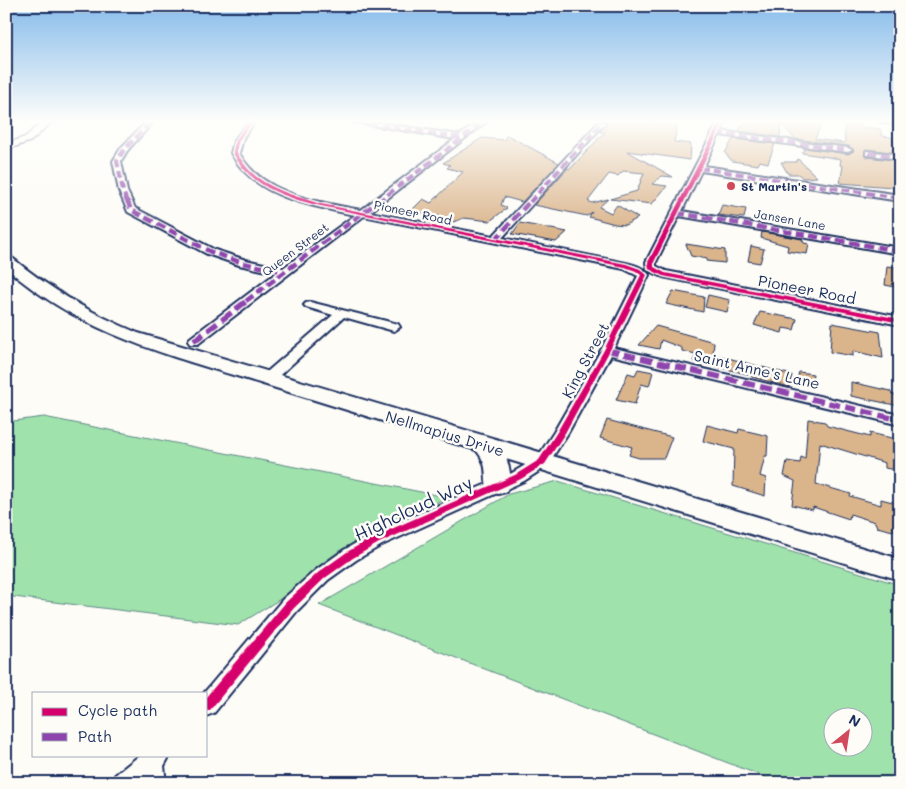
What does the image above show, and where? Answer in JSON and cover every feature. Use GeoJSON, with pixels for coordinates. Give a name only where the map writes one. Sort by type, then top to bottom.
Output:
{"type":"FeatureCollection","features":[{"type":"Feature","properties":{"kind":"main road","name":"Nellmapius Drive"},"geometry":{"type":"LineString","coordinates":[[6,260],[47,292],[106,326],[159,347],[900,570]]}},
{"type":"Feature","properties":{"kind":"main road"},"geometry":{"type":"LineString","coordinates":[[484,445],[497,462],[500,478],[498,486]]}},
{"type":"Feature","properties":{"kind":"street"},"geometry":{"type":"LineString","coordinates":[[119,159],[116,164],[123,191],[131,210],[211,252],[243,263],[285,272]]}},
{"type":"Feature","properties":{"kind":"street","name":"Pioneer Road"},"geometry":{"type":"LineString","coordinates":[[237,159],[248,174],[268,186],[314,203],[900,322]]}},
{"type":"Feature","properties":{"kind":"street","name":"Queen Street"},"geometry":{"type":"LineString","coordinates":[[194,341],[435,159]]}},
{"type":"Feature","properties":{"kind":"street"},"geometry":{"type":"LineString","coordinates":[[495,240],[569,159]]}},
{"type":"Feature","properties":{"kind":"street","name":"King Street"},"geometry":{"type":"LineString","coordinates":[[542,462],[561,433],[607,350],[643,278],[644,269],[651,262],[704,159]]}},
{"type":"Feature","properties":{"kind":"street"},"geometry":{"type":"LineString","coordinates":[[700,168],[900,198]]}},
{"type":"Feature","properties":{"kind":"street","name":"Jansen Lane"},"geometry":{"type":"LineString","coordinates":[[677,213],[900,251]]}},
{"type":"Feature","properties":{"kind":"street"},"geometry":{"type":"LineString","coordinates":[[310,305],[394,327]]}},
{"type":"Feature","properties":{"kind":"street"},"geometry":{"type":"LineString","coordinates":[[266,380],[342,313]]}},
{"type":"Feature","properties":{"kind":"street","name":"Saint Anne's Lane"},"geometry":{"type":"LineString","coordinates":[[607,350],[900,420]]}},
{"type":"Feature","properties":{"kind":"street","name":"Highcloud Way"},"geometry":{"type":"LineString","coordinates":[[208,704],[290,605],[322,575],[356,551],[376,540],[518,477],[542,462]]}},
{"type":"Feature","properties":{"kind":"street"},"geometry":{"type":"LineString","coordinates":[[123,783],[155,767]]}},
{"type":"Feature","properties":{"kind":"green space"},"geometry":{"type":"Polygon","coordinates":[[[44,417],[446,497],[238,625],[6,596],[6,422],[44,417]]]}},
{"type":"Feature","properties":{"kind":"green space"},"geometry":{"type":"Polygon","coordinates":[[[558,481],[900,585],[900,783],[780,783],[319,605],[509,494],[558,481]]]}},
{"type":"Feature","properties":{"kind":"building"},"geometry":{"type":"Polygon","coordinates":[[[450,159],[551,159],[559,163],[522,202],[504,197],[501,205],[507,208],[490,221],[464,218],[453,222],[449,218],[411,211],[423,199],[431,203],[463,172],[447,168],[450,165],[443,163],[450,159]]]}},
{"type":"Feature","properties":{"kind":"building"},"geometry":{"type":"Polygon","coordinates":[[[580,159],[641,159],[673,177],[662,176],[652,184],[667,186],[652,204],[610,199],[637,191],[644,173],[623,171],[618,176],[609,174],[588,201],[592,203],[608,199],[599,207],[611,213],[617,205],[638,218],[625,225],[589,217],[592,212],[587,216],[534,205],[568,168],[570,169],[580,159]]]}},
{"type":"Feature","properties":{"kind":"building"},"geometry":{"type":"Polygon","coordinates":[[[730,159],[770,159],[768,163],[760,161],[758,165],[732,161],[730,159]]]}},
{"type":"Feature","properties":{"kind":"building"},"geometry":{"type":"Polygon","coordinates":[[[798,159],[817,177],[803,178],[798,174],[788,174],[781,162],[796,162],[798,159]]]}},
{"type":"Feature","properties":{"kind":"building"},"geometry":{"type":"Polygon","coordinates":[[[841,159],[881,159],[900,161],[900,168],[895,168],[893,187],[840,183],[843,166],[840,165],[841,159]]]}},
{"type":"Feature","properties":{"kind":"building"},"geometry":{"type":"Polygon","coordinates":[[[722,205],[746,209],[744,218],[718,215],[722,205]]]}},
{"type":"Feature","properties":{"kind":"building"},"geometry":{"type":"Polygon","coordinates":[[[520,223],[567,232],[556,242],[512,234],[520,223]]]}},
{"type":"Feature","properties":{"kind":"building"},"geometry":{"type":"Polygon","coordinates":[[[762,232],[802,239],[804,243],[809,244],[807,254],[787,251],[788,246],[761,238],[762,232]]]}},
{"type":"Feature","properties":{"kind":"building"},"geometry":{"type":"Polygon","coordinates":[[[686,244],[725,250],[725,263],[706,261],[707,259],[691,256],[686,244]]]}},
{"type":"Feature","properties":{"kind":"building"},"geometry":{"type":"Polygon","coordinates":[[[751,246],[764,249],[760,263],[748,261],[751,246]]]}},
{"type":"Feature","properties":{"kind":"building"},"geometry":{"type":"Polygon","coordinates":[[[887,266],[900,268],[900,288],[885,285],[887,266]]]}},
{"type":"Feature","properties":{"kind":"building"},"geometry":{"type":"Polygon","coordinates":[[[673,291],[704,297],[703,312],[666,304],[673,291]]]}},
{"type":"Feature","properties":{"kind":"building"},"geometry":{"type":"Polygon","coordinates":[[[708,295],[730,300],[727,312],[705,307],[708,295]]]}},
{"type":"Feature","properties":{"kind":"building"},"geometry":{"type":"Polygon","coordinates":[[[760,312],[797,319],[794,330],[783,328],[782,333],[754,325],[760,312]]]}},
{"type":"Feature","properties":{"kind":"building"},"geometry":{"type":"Polygon","coordinates":[[[832,323],[880,332],[883,358],[853,351],[853,356],[830,352],[832,323]]]}},
{"type":"Feature","properties":{"kind":"building"},"geometry":{"type":"Polygon","coordinates":[[[656,326],[714,342],[713,354],[792,375],[789,387],[752,377],[751,375],[693,361],[696,354],[682,351],[682,348],[661,340],[659,349],[639,345],[656,326]]]}},
{"type":"Feature","properties":{"kind":"building"},"geometry":{"type":"Polygon","coordinates":[[[638,369],[653,372],[649,386],[641,384],[635,404],[616,400],[628,373],[635,375],[638,369]]]}},
{"type":"Feature","properties":{"kind":"building"},"geometry":{"type":"Polygon","coordinates":[[[799,372],[813,374],[811,385],[796,382],[799,372]]]}},
{"type":"Feature","properties":{"kind":"building"},"geometry":{"type":"Polygon","coordinates":[[[851,382],[890,391],[892,394],[900,397],[900,406],[851,396],[851,382]]]}},
{"type":"Feature","properties":{"kind":"building"},"geometry":{"type":"Polygon","coordinates":[[[808,419],[825,422],[827,426],[870,437],[870,433],[900,440],[900,471],[885,468],[885,463],[820,443],[816,484],[881,505],[881,499],[900,504],[900,527],[893,525],[893,531],[877,527],[875,522],[850,514],[849,519],[813,507],[813,510],[792,505],[795,481],[784,476],[787,461],[800,463],[801,457],[805,459],[808,419]]]}},
{"type":"Feature","properties":{"kind":"building"},"geometry":{"type":"Polygon","coordinates":[[[607,420],[672,437],[664,458],[639,458],[629,455],[632,447],[600,438],[607,420]]]}},
{"type":"Feature","properties":{"kind":"building"},"geometry":{"type":"Polygon","coordinates":[[[707,425],[738,433],[739,429],[768,436],[767,456],[765,456],[760,476],[766,478],[765,496],[733,486],[734,449],[703,441],[707,425]]]}},
{"type":"Feature","properties":{"kind":"marked path"},"geometry":{"type":"LineString","coordinates":[[118,159],[117,167],[123,191],[131,210],[211,252],[243,263],[285,272]]}},
{"type":"Feature","properties":{"kind":"marked path"},"geometry":{"type":"LineString","coordinates":[[194,341],[434,159]]}},
{"type":"Feature","properties":{"kind":"marked path"},"geometry":{"type":"LineString","coordinates":[[495,240],[569,159]]}},
{"type":"Feature","properties":{"kind":"marked path"},"geometry":{"type":"LineString","coordinates":[[700,168],[900,198]]}},
{"type":"Feature","properties":{"kind":"marked path"},"geometry":{"type":"LineString","coordinates":[[677,213],[900,251]]}},
{"type":"Feature","properties":{"kind":"marked path"},"geometry":{"type":"LineString","coordinates":[[607,350],[900,420]]}},
{"type":"Feature","properties":{"kind":"cycle path"},"geometry":{"type":"LineString","coordinates":[[208,704],[290,605],[322,575],[350,555],[376,540],[518,477],[542,462],[561,433],[607,350],[644,275],[638,270],[626,266],[321,205],[284,194],[272,188],[249,173],[238,159]]}},
{"type":"Feature","properties":{"kind":"cycle path"},"geometry":{"type":"LineString","coordinates":[[703,159],[651,262],[651,268],[663,274],[900,321]]}},
{"type":"Feature","properties":{"kind":"place","name":"St Martin's"},"geometry":{"type":"Point","coordinates":[731,186]}}]}
